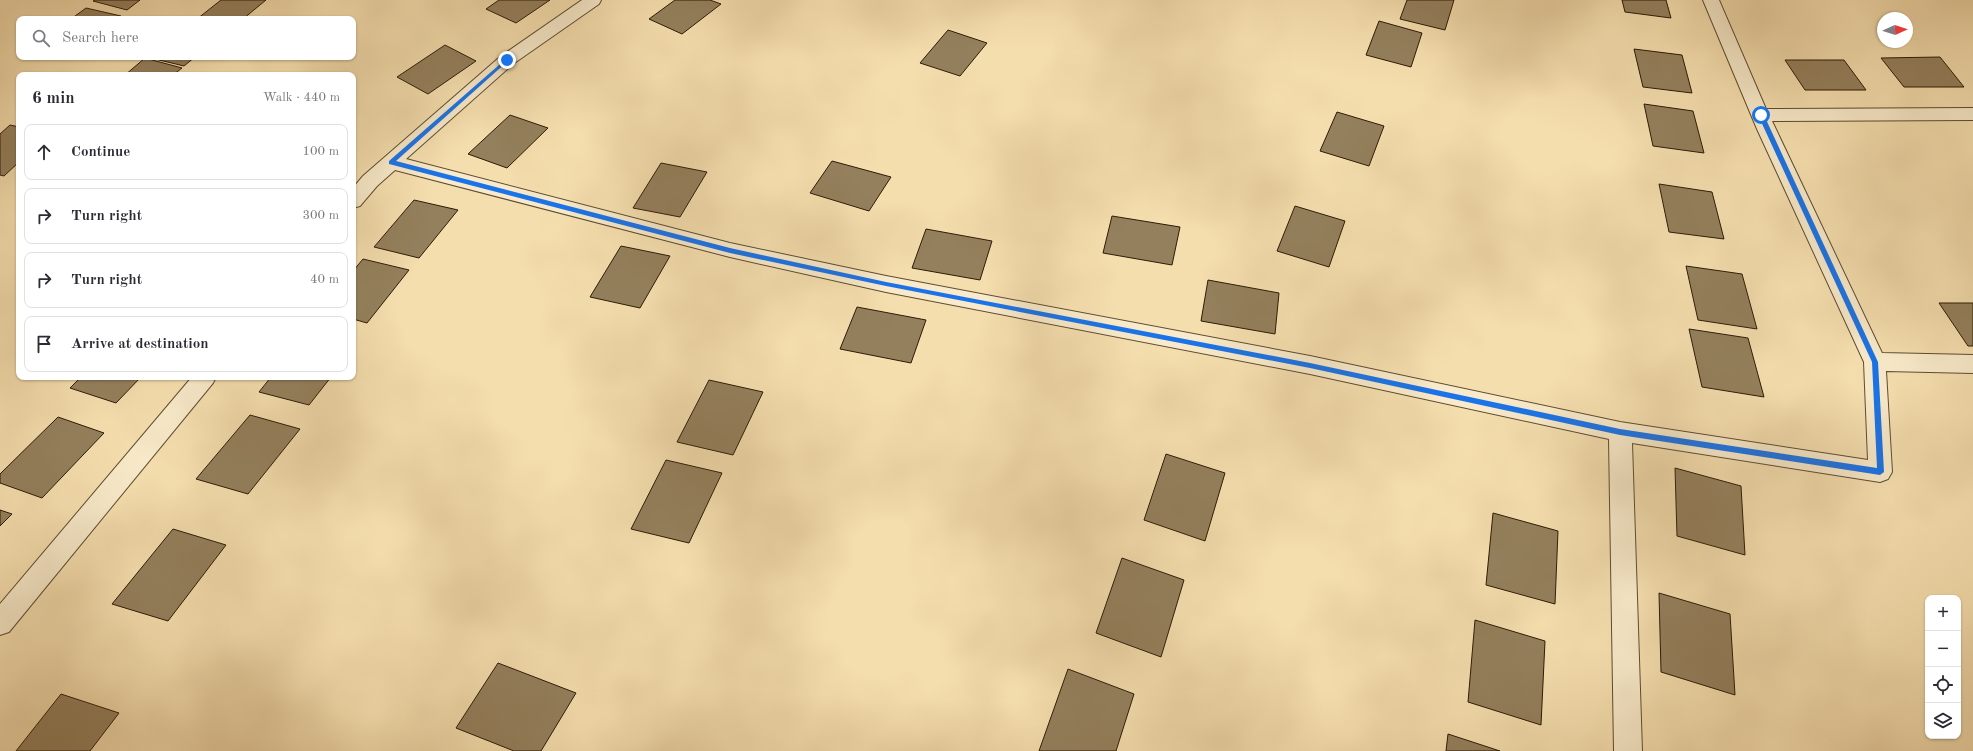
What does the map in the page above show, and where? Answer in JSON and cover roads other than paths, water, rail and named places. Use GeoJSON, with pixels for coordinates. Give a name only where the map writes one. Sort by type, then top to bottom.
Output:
{"type":"FeatureCollection","features":[{"type":"Feature","properties":{"kind":"street"},"geometry":{"type":"LineString","coordinates":[[356,194],[362,179],[391,162],[507,60],[593,0]]}},
{"type":"Feature","properties":{"kind":"street"},"geometry":{"type":"LineString","coordinates":[[391,162],[730,250],[886,284],[1302,364],[1620,432],[1880,472],[1875,362],[1761,115],[1711,0]]}},
{"type":"Feature","properties":{"kind":"street"},"geometry":{"type":"LineString","coordinates":[[1761,115],[1973,114]]}},
{"type":"Feature","properties":{"kind":"street"},"geometry":{"type":"LineString","coordinates":[[1875,362],[1973,364]]}},
{"type":"Feature","properties":{"kind":"street"},"geometry":{"type":"LineString","coordinates":[[0,623],[202,380]]}},
{"type":"Feature","properties":{"kind":"street"},"geometry":{"type":"LineString","coordinates":[[1620,432],[1628,751]]}}]}
